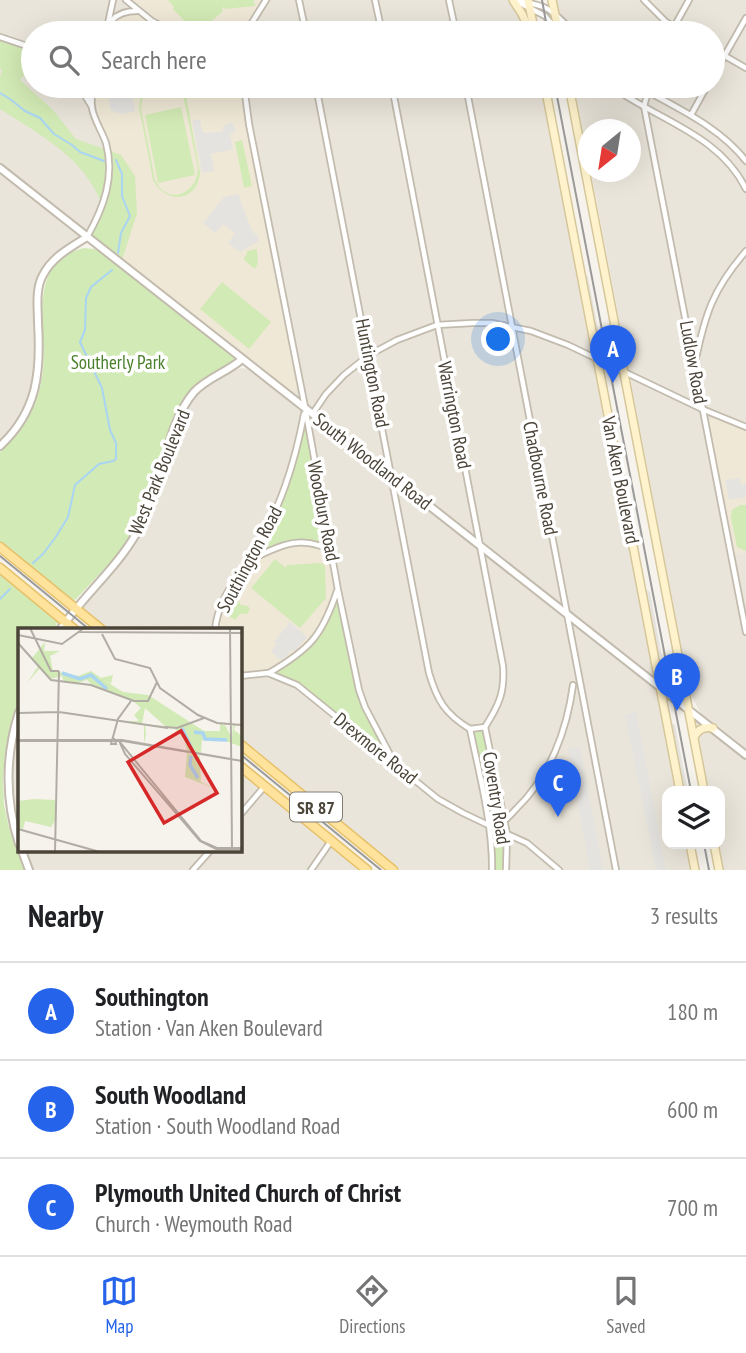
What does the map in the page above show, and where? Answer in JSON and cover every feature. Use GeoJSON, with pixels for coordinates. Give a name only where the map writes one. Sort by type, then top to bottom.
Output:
{"type":"FeatureCollection","features":[{"type":"Feature","properties":{"kind":"main road"},"geometry":{"type":"LineString","coordinates":[[515,0],[526,21]]}},
{"type":"Feature","properties":{"kind":"main road"},"geometry":{"type":"LineString","coordinates":[[552,0],[556,21]]}},
{"type":"Feature","properties":{"kind":"main road","name":"Van Aken Boulevard"},"geometry":{"type":"LineString","coordinates":[[547,98],[679,786]]}},
{"type":"Feature","properties":{"kind":"main road","name":"Van Aken Boulevard"},"geometry":{"type":"LineString","coordinates":[[571,98],[703,786]]}},
{"type":"Feature","properties":{"kind":"main road"},"geometry":{"type":"LineString","coordinates":[[0,547],[100,628]]}},
{"type":"Feature","properties":{"kind":"main road"},"geometry":{"type":"LineString","coordinates":[[0,568],[72,628]]}},
{"type":"Feature","properties":{"kind":"main road"},"geometry":{"type":"LineString","coordinates":[[694,737],[698,730],[713,728]]}},
{"type":"Feature","properties":{"kind":"main road","name":"SR 87"},"geometry":{"type":"LineString","coordinates":[[242,746],[393,870]]}},
{"type":"Feature","properties":{"kind":"main road","name":"SR 87"},"geometry":{"type":"LineString","coordinates":[[242,768],[366,870]]}},
{"type":"Feature","properties":{"kind":"main road"},"geometry":{"type":"LineString","coordinates":[[692,849],[695,870]]}},
{"type":"Feature","properties":{"kind":"main road"},"geometry":{"type":"LineString","coordinates":[[715,849],[719,870]]}},
{"type":"Feature","properties":{"kind":"street"},"geometry":{"type":"LineString","coordinates":[[110,21],[113,0]]}},
{"type":"Feature","properties":{"kind":"street"},"geometry":{"type":"LineString","coordinates":[[126,0],[153,21]]}},
{"type":"Feature","properties":{"kind":"street"},"geometry":{"type":"LineString","coordinates":[[254,21],[266,0]]}},
{"type":"Feature","properties":{"kind":"street"},"geometry":{"type":"LineString","coordinates":[[299,0],[303,21]]}},
{"type":"Feature","properties":{"kind":"street"},"geometry":{"type":"LineString","coordinates":[[375,0],[379,21]]}},
{"type":"Feature","properties":{"kind":"street"},"geometry":{"type":"LineString","coordinates":[[449,0],[453,21]]}},
{"type":"Feature","properties":{"kind":"street"},"geometry":{"type":"LineString","coordinates":[[515,0],[549,9],[563,21]]}},
{"type":"Feature","properties":{"kind":"street"},"geometry":{"type":"LineString","coordinates":[[644,0],[666,21]]}},
{"type":"Feature","properties":{"kind":"street"},"geometry":{"type":"LineString","coordinates":[[677,21],[689,0]]}},
{"type":"Feature","properties":{"kind":"street"},"geometry":{"type":"LineString","coordinates":[[529,4],[551,21]]}},
{"type":"Feature","properties":{"kind":"street"},"geometry":{"type":"LineString","coordinates":[[111,21],[123,13],[138,11]]}},
{"type":"Feature","properties":{"kind":"street"},"geometry":{"type":"LineString","coordinates":[[725,54],[746,18]]}},
{"type":"Feature","properties":{"kind":"street"},"geometry":{"type":"LineString","coordinates":[[0,37],[21,44]]}},
{"type":"Feature","properties":{"kind":"street"},"geometry":{"type":"LineString","coordinates":[[725,57],[746,68]]}},
{"type":"Feature","properties":{"kind":"street"},"geometry":{"type":"LineString","coordinates":[[0,446],[18,426],[29,407],[36,386],[40,363],[40,280],[57,258],[87,237],[103,207],[107,192],[106,143],[86,98]]}},
{"type":"Feature","properties":{"kind":"street"},"geometry":{"type":"LineString","coordinates":[[92,98],[92,108]]}},
{"type":"Feature","properties":{"kind":"street","name":"Woodbury Road"},"geometry":{"type":"LineString","coordinates":[[246,98],[359,690],[395,764]]}},
{"type":"Feature","properties":{"kind":"street","name":"Huntington Road"},"geometry":{"type":"LineString","coordinates":[[318,98],[429,673],[435,694],[442,705],[455,720],[470,729]]}},
{"type":"Feature","properties":{"kind":"street","name":"Warrington Road"},"geometry":{"type":"LineString","coordinates":[[394,98],[503,666],[502,695],[485,727]]}},
{"type":"Feature","properties":{"kind":"street","name":"Chadbourne Road"},"geometry":{"type":"LineString","coordinates":[[468,98],[616,870]]}},
{"type":"Feature","properties":{"kind":"street"},"geometry":{"type":"LineString","coordinates":[[631,98],[705,141],[738,174],[746,189]]}},
{"type":"Feature","properties":{"kind":"street"},"geometry":{"type":"LineString","coordinates":[[644,106],[647,98]]}},
{"type":"Feature","properties":{"kind":"street"},"geometry":{"type":"LineString","coordinates":[[660,98],[719,134],[746,161]]}},
{"type":"Feature","properties":{"kind":"street"},"geometry":{"type":"LineString","coordinates":[[691,115],[700,98]]}},
{"type":"Feature","properties":{"kind":"street","name":"Ludlow Road"},"geometry":{"type":"LineString","coordinates":[[644,106],[695,331],[695,365],[702,409],[746,632]]}},
{"type":"Feature","properties":{"kind":"street"},"geometry":{"type":"LineString","coordinates":[[738,174],[745,171]]}},
{"type":"Feature","properties":{"kind":"street","name":"South Woodland Road"},"geometry":{"type":"LineString","coordinates":[[3,173],[313,413],[746,755]]}},
{"type":"Feature","properties":{"kind":"street"},"geometry":{"type":"LineString","coordinates":[[695,365],[695,331],[729,270],[746,251]]}},
{"type":"Feature","properties":{"kind":"street"},"geometry":{"type":"LineString","coordinates":[[313,413],[344,375],[369,355],[397,340],[437,325],[492,323],[531,331],[746,427]]}},
{"type":"Feature","properties":{"kind":"street","name":"West Park Boulevard"},"geometry":{"type":"LineString","coordinates":[[61,628],[120,559],[138,531],[153,495],[175,423],[186,403],[202,384],[242,359]]}},
{"type":"Feature","properties":{"kind":"street","name":"Southington Road"},"geometry":{"type":"LineString","coordinates":[[215,628],[224,597],[251,559],[271,522],[298,448],[305,407]]}},
{"type":"Feature","properties":{"kind":"street"},"geometry":{"type":"LineString","coordinates":[[251,559],[294,543],[310,543],[331,548]]}},
{"type":"Feature","properties":{"kind":"street"},"geometry":{"type":"LineString","coordinates":[[268,673],[295,658],[310,645],[326,621],[338,590]]}},
{"type":"Feature","properties":{"kind":"street","name":"Drexmore Road"},"geometry":{"type":"LineString","coordinates":[[242,675],[268,673],[291,681],[438,799],[527,843],[558,870]]}},
{"type":"Feature","properties":{"kind":"street"},"geometry":{"type":"LineString","coordinates":[[488,825],[504,821],[540,780],[555,751],[570,709],[573,685]]}},
{"type":"Feature","properties":{"kind":"street"},"geometry":{"type":"LineString","coordinates":[[570,709],[583,702]]}},
{"type":"Feature","properties":{"kind":"street"},"geometry":{"type":"LineString","coordinates":[[17,829],[8,797],[8,772],[18,716]]}},
{"type":"Feature","properties":{"kind":"street"},"geometry":{"type":"LineString","coordinates":[[470,729],[485,727]]}},
{"type":"Feature","properties":{"kind":"street","name":"Coventry Road"},"geometry":{"type":"LineString","coordinates":[[485,727],[507,834],[506,870]]}},
{"type":"Feature","properties":{"kind":"street","name":"Coventry Road"},"geometry":{"type":"LineString","coordinates":[[470,729],[488,825],[492,870]]}},
{"type":"Feature","properties":{"kind":"street"},"geometry":{"type":"LineString","coordinates":[[242,813],[265,786]]}},
{"type":"Feature","properties":{"kind":"street"},"geometry":{"type":"LineString","coordinates":[[311,870],[331,841]]}},
{"type":"Feature","properties":{"kind":"street"},"geometry":{"type":"LineString","coordinates":[[22,852],[29,870]]}},
{"type":"Feature","properties":{"kind":"street"},"geometry":{"type":"LineString","coordinates":[[193,870],[208,852]]}},
{"type":"Feature","properties":{"kind":"shaded area"},"geometry":{"type":"Polygon","coordinates":[[[0,0],[132,0],[159,21],[150,21],[141,16],[119,17],[116,21],[21,21],[21,98],[96,98],[113,169],[96,239],[290,392],[298,388],[243,98],[547,98],[661,687],[87,237],[64,252],[40,280],[39,363],[29,407],[0,446],[0,0]]]}},
{"type":"Feature","properties":{"kind":"shaded area"},"geometry":{"type":"Polygon","coordinates":[[[132,0],[262,0],[248,21],[158,20],[132,0]]]}},
{"type":"Feature","properties":{"kind":"shaded area"},"geometry":{"type":"Polygon","coordinates":[[[262,0],[528,0],[532,21],[246,21],[262,0]]]}},
{"type":"Feature","properties":{"kind":"shaded area"},"geometry":{"type":"Polygon","coordinates":[[[555,0],[746,0],[746,870],[719,870],[715,849],[725,849],[725,786],[703,786],[688,709],[710,725],[690,693],[593,182],[641,182],[641,119],[580,119],[576,98],[725,98],[725,21],[560,21],[555,0]]]}},
{"type":"Feature","properties":{"kind":"shaded area"},"geometry":{"type":"Polygon","coordinates":[[[125,15],[141,16],[150,21],[115,21],[125,15]]]}},
{"type":"Feature","properties":{"kind":"shaded area"},"geometry":{"type":"Polygon","coordinates":[[[96,98],[243,98],[298,388],[295,392],[288,390],[96,239],[113,169],[96,98]]]}},
{"type":"Feature","properties":{"kind":"shaded area"},"geometry":{"type":"Polygon","coordinates":[[[109,98],[132,98],[135,111],[121,114],[111,110],[109,98]]]}},
{"type":"Feature","properties":{"kind":"shaded area"},"geometry":{"type":"Polygon","coordinates":[[[200,119],[202,131],[205,133],[223,131],[223,126],[232,122],[236,130],[230,135],[233,149],[211,154],[214,171],[202,173],[192,121],[200,119]]]}},
{"type":"Feature","properties":{"kind":"shaded area"},"geometry":{"type":"Polygon","coordinates":[[[238,194],[259,241],[240,252],[228,243],[235,233],[223,224],[215,233],[203,223],[224,197],[238,194]]]}},
{"type":"Feature","properties":{"kind":"shaded area"},"geometry":{"type":"Polygon","coordinates":[[[581,271],[588,277],[599,341],[593,337],[581,271]]]}},
{"type":"Feature","properties":{"kind":"shaded area"},"geometry":{"type":"Polygon","coordinates":[[[241,368],[255,373],[654,686],[677,786],[662,786],[662,849],[689,849],[693,870],[397,870],[242,743],[242,628],[103,628],[85,613],[84,607],[128,551],[155,498],[183,416],[208,383],[241,368]]]}},
{"type":"Feature","properties":{"kind":"shaded area"},"geometry":{"type":"Polygon","coordinates":[[[713,416],[746,429],[746,552],[733,554],[708,426],[713,416]]]}},
{"type":"Feature","properties":{"kind":"shaded area"},"geometry":{"type":"Polygon","coordinates":[[[740,478],[741,485],[746,484],[746,497],[729,500],[725,480],[740,478]]]}},
{"type":"Feature","properties":{"kind":"shaded area"},"geometry":{"type":"Polygon","coordinates":[[[302,545],[314,547],[329,559],[332,569],[332,594],[325,617],[315,634],[291,658],[263,670],[242,670],[242,628],[218,628],[221,613],[227,598],[243,574],[260,559],[285,548],[302,545]]]}},
{"type":"Feature","properties":{"kind":"shaded area"},"geometry":{"type":"Polygon","coordinates":[[[641,587],[650,592],[662,657],[654,652],[641,587]]]}},
{"type":"Feature","properties":{"kind":"shaded area"},"geometry":{"type":"Polygon","coordinates":[[[290,622],[307,637],[296,650],[290,651],[280,660],[271,651],[277,644],[274,642],[290,622]]]}},
{"type":"Feature","properties":{"kind":"shaded area"},"geometry":{"type":"Polygon","coordinates":[[[636,712],[666,870],[656,870],[625,715],[636,712]]]}},
{"type":"Feature","properties":{"kind":"shaded area"},"geometry":{"type":"Polygon","coordinates":[[[669,721],[675,725],[687,786],[682,786],[669,721]]]}},
{"type":"Feature","properties":{"kind":"shaded area"},"geometry":{"type":"Polygon","coordinates":[[[18,726],[18,827],[10,788],[18,726]]]}},
{"type":"Feature","properties":{"kind":"shaded area"},"geometry":{"type":"Polygon","coordinates":[[[580,747],[603,870],[590,870],[568,749],[580,747]]]}},
{"type":"Feature","properties":{"kind":"shaded area"},"geometry":{"type":"Polygon","coordinates":[[[242,771],[362,870],[33,870],[25,852],[242,852],[242,771]]]}},
{"type":"Feature","properties":{"kind":"green space"},"geometry":{"type":"Polygon","coordinates":[[[168,0],[254,0],[255,6],[225,9],[224,6],[223,11],[212,21],[184,21],[168,0]]]}},
{"type":"Feature","properties":{"kind":"green space"},"geometry":{"type":"Polygon","coordinates":[[[0,37],[21,44],[21,98],[40,98],[76,139],[121,155],[135,176],[137,213],[121,263],[87,237],[103,207],[85,174],[63,152],[0,109],[0,37]]]}},
{"type":"Feature","properties":{"kind":"green space"},"geometry":{"type":"Polygon","coordinates":[[[142,98],[141,108],[155,180],[167,193],[181,194],[193,185],[198,168],[183,98],[187,98],[200,173],[198,183],[187,195],[180,197],[165,194],[153,180],[139,107],[142,98]]]}},
{"type":"Feature","properties":{"kind":"green space"},"geometry":{"type":"Polygon","coordinates":[[[181,107],[195,175],[158,183],[145,115],[181,107]]]}},
{"type":"Feature","properties":{"kind":"green space"},"geometry":{"type":"Polygon","coordinates":[[[242,140],[252,186],[244,188],[235,142],[242,140]]]}},
{"type":"Feature","properties":{"kind":"green space","name":"Southerly Park"},"geometry":{"type":"Polygon","coordinates":[[[84,248],[95,249],[106,255],[234,358],[202,379],[185,396],[172,419],[159,471],[140,518],[117,559],[75,600],[67,597],[0,543],[0,452],[27,419],[40,389],[44,360],[43,302],[52,268],[65,256],[84,248]]]}},
{"type":"Feature","properties":{"kind":"green space"},"geometry":{"type":"Polygon","coordinates":[[[257,249],[258,263],[255,269],[244,257],[247,251],[257,249]]]}},
{"type":"Feature","properties":{"kind":"green space"},"geometry":{"type":"Polygon","coordinates":[[[222,282],[271,322],[249,349],[200,309],[222,282]]]}},
{"type":"Feature","properties":{"kind":"green space"},"geometry":{"type":"Polygon","coordinates":[[[305,407],[331,548],[294,543],[251,559],[290,475],[305,407]]]}},
{"type":"Feature","properties":{"kind":"green space"},"geometry":{"type":"Polygon","coordinates":[[[746,505],[746,551],[737,547],[731,518],[732,510],[746,505]]]}},
{"type":"Feature","properties":{"kind":"green space"},"geometry":{"type":"Polygon","coordinates":[[[275,559],[286,568],[287,565],[321,563],[325,566],[326,598],[300,628],[251,588],[275,559]]]}},
{"type":"Feature","properties":{"kind":"green space"},"geometry":{"type":"Polygon","coordinates":[[[0,571],[58,620],[56,628],[18,628],[18,702],[5,753],[3,780],[4,805],[9,828],[24,870],[0,870],[0,571]]]}},
{"type":"Feature","properties":{"kind":"green space"},"geometry":{"type":"Polygon","coordinates":[[[338,590],[365,707],[395,764],[304,690],[268,673],[295,658],[317,635],[338,590]]]}},
{"type":"Feature","properties":{"kind":"green space"},"geometry":{"type":"Polygon","coordinates":[[[236,598],[241,605],[250,609],[247,614],[240,614],[235,620],[225,613],[236,598]]]}},
{"type":"Feature","properties":{"kind":"green space"},"geometry":{"type":"Polygon","coordinates":[[[485,727],[507,834],[506,870],[492,870],[492,852],[470,729],[485,727]]]}},
{"type":"Feature","properties":{"kind":"waterway"},"geometry":{"type":"LineString","coordinates":[[0,93],[40,118],[54,134],[80,152],[104,161]]}},
{"type":"Feature","properties":{"kind":"waterway"},"geometry":{"type":"LineString","coordinates":[[116,160],[122,174],[122,196],[130,216],[121,233],[118,253]]}},
{"type":"Feature","properties":{"kind":"waterway"},"geometry":{"type":"LineString","coordinates":[[33,563],[43,554],[68,517],[75,485],[99,464],[116,459],[116,443],[110,430],[102,388],[80,342],[85,330],[86,298],[91,287],[112,270]]}},
{"type":"Feature","properties":{"kind":"waterway"},"geometry":{"type":"LineString","coordinates":[[0,599],[10,589]]}},
{"type":"Feature","properties":{"kind":"tram line"},"geometry":{"type":"LineString","coordinates":[[542,0],[546,21]]}},
{"type":"Feature","properties":{"kind":"tram line"},"geometry":{"type":"LineString","coordinates":[[557,98],[690,786]]}},
{"type":"Feature","properties":{"kind":"tram line"},"geometry":{"type":"LineString","coordinates":[[0,556],[88,628]]}},
{"type":"Feature","properties":{"kind":"tram line"},"geometry":{"type":"LineString","coordinates":[[242,756],[381,870]]}},
{"type":"Feature","properties":{"kind":"tram line"},"geometry":{"type":"LineString","coordinates":[[705,849],[709,870]]}},
{"type":"Feature","properties":{"kind":"place","name":"Southington"},"geometry":{"type":"Point","coordinates":[613,383]}},
{"type":"Feature","properties":{"kind":"place","name":"South Woodland"},"geometry":{"type":"Point","coordinates":[677,711]}},
{"type":"Feature","properties":{"kind":"place","name":"Plymouth United Church of Christ"},"geometry":{"type":"Point","coordinates":[558,817]}}]}
